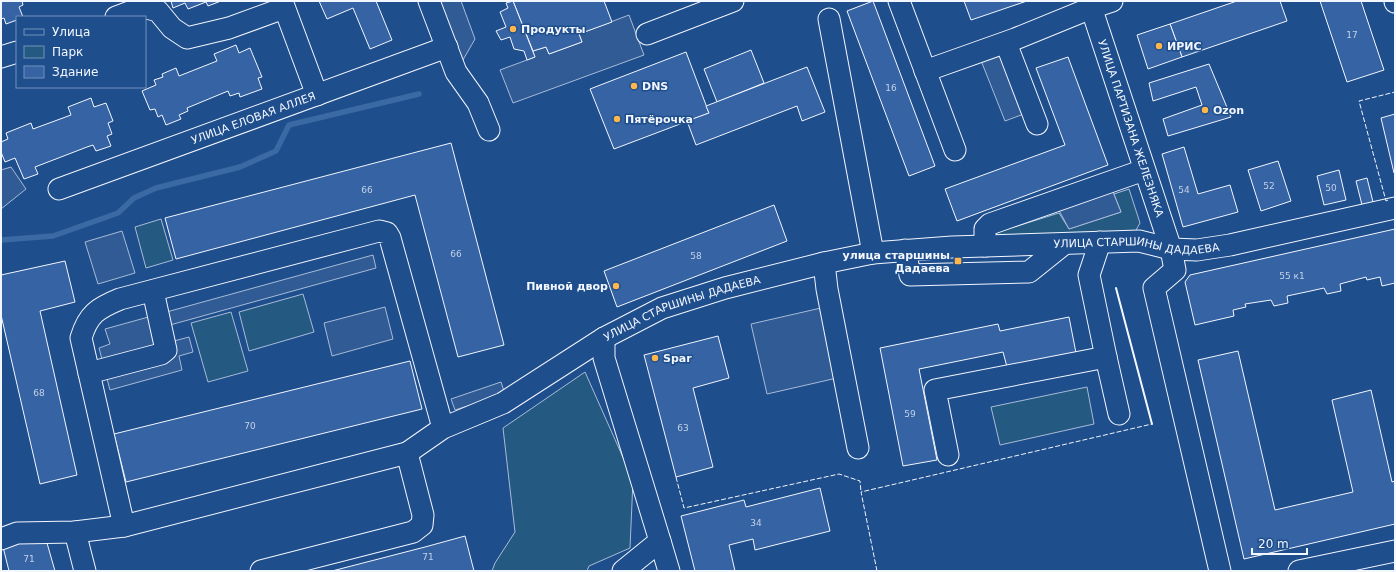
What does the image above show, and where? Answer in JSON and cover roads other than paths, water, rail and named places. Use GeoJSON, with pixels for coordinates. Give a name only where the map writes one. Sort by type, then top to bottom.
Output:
{"type":"FeatureCollection","features":[{"type":"Feature","properties":{"kind":"street"},"geometry":{"type":"LineString","coordinates":[[429,1],[456,72],[478,103],[489,130]]}},
{"type":"Feature","properties":{"kind":"street"},"geometry":{"type":"LineString","coordinates":[[646,34],[733,1]]}},
{"type":"Feature","properties":{"kind":"street"},"geometry":{"type":"LineString","coordinates":[[899,1],[955,150]]}},
{"type":"Feature","properties":{"kind":"street"},"geometry":{"type":"LineString","coordinates":[[926,71],[1006,43],[1090,4],[1112,1]]}},
{"type":"Feature","properties":{"kind":"street"},"geometry":{"type":"LineString","coordinates":[[119,16],[143,7],[158,11],[172,28],[187,38],[229,28],[283,4],[317,95]]}},
{"type":"Feature","properties":{"kind":"street","name":"УЛИЦА ПАРТИЗАНА ЖЕЛЕЗНЯКА"},"geometry":{"type":"LineString","coordinates":[[1090,4],[1171,249],[1175,270],[1154,288],[1220,571]]}},
{"type":"Feature","properties":{"kind":"street"},"geometry":{"type":"LineString","coordinates":[[829,19],[874,253]]}},
{"type":"Feature","properties":{"kind":"street"},"geometry":{"type":"LineString","coordinates":[[1006,43],[1037,124]]}},
{"type":"Feature","properties":{"kind":"street","name":"УЛИЦА ЕЛОВАЯ АЛЛЕЯ"},"geometry":{"type":"LineString","coordinates":[[59,189],[447,47]]}},
{"type":"Feature","properties":{"kind":"street"},"geometry":{"type":"LineString","coordinates":[[1,57],[16,52]]}},
{"type":"Feature","properties":{"kind":"street"},"geometry":{"type":"LineString","coordinates":[[985,246],[985,229],[990,224],[1144,170]]}},
{"type":"Feature","properties":{"kind":"street","name":"УЛИЦА СТАРШИНЫ ДАДАЕВА"},"geometry":{"type":"LineString","coordinates":[[669,571],[604,358],[604,338],[662,308],[725,288],[824,263],[874,253],[985,246],[1139,241],[1171,249],[1197,250],[1230,245],[1395,208]]}},
{"type":"Feature","properties":{"kind":"street"},"geometry":{"type":"LineString","coordinates":[[124,526],[81,338],[84,326],[92,315],[103,306],[153,291],[379,231],[387,233],[390,238],[443,428]]}},
{"type":"Feature","properties":{"kind":"street"},"geometry":{"type":"LineString","coordinates":[[1100,242],[1089,275],[1119,414]]}},
{"type":"Feature","properties":{"kind":"street"},"geometry":{"type":"LineString","coordinates":[[905,250],[910,276],[1021,273],[1029,272],[1064,244]]}},
{"type":"Feature","properties":{"kind":"street"},"geometry":{"type":"LineString","coordinates":[[824,263],[827,289],[858,448]]}},
{"type":"Feature","properties":{"kind":"street"},"geometry":{"type":"LineString","coordinates":[[89,373],[161,354],[166,350],[153,291]]}},
{"type":"Feature","properties":{"kind":"street"},"geometry":{"type":"LineString","coordinates":[[1,539],[17,533],[75,532],[124,526],[407,453],[443,428],[503,403],[604,338]]}},
{"type":"Feature","properties":{"kind":"street"},"geometry":{"type":"LineString","coordinates":[[948,455],[935,390],[1106,357]]}},
{"type":"Feature","properties":{"kind":"street"},"geometry":{"type":"LineString","coordinates":[[261,571],[413,532],[422,525],[423,515],[407,453]]}},
{"type":"Feature","properties":{"kind":"street"},"geometry":{"type":"LineString","coordinates":[[75,532],[85,571]]}},
{"type":"Feature","properties":{"kind":"street"},"geometry":{"type":"LineString","coordinates":[[626,570],[660,541]]}},
{"type":"Feature","properties":{"kind":"street"},"geometry":{"type":"LineString","coordinates":[[1299,571],[1395,551]]}},
{"type":"Feature","properties":{"kind":"waterway"},"geometry":{"type":"LineString","coordinates":[[1,240],[53,236],[118,213],[134,198],[156,188],[240,167],[276,151],[289,125],[419,94]]}},
{"type":"Feature","properties":{"kind":"place","name":"Продукты"},"geometry":{"type":"Point","coordinates":[513,29]}},
{"type":"Feature","properties":{"kind":"place","name":"ИРИС"},"geometry":{"type":"Point","coordinates":[1159,46]}},
{"type":"Feature","properties":{"kind":"place","name":"DNS"},"geometry":{"type":"Point","coordinates":[634,86]}},
{"type":"Feature","properties":{"kind":"place","name":"Ozon"},"geometry":{"type":"Point","coordinates":[1205,110]}},
{"type":"Feature","properties":{"kind":"place","name":"Пятёрочка"},"geometry":{"type":"Point","coordinates":[617,119]}},
{"type":"Feature","properties":{"kind":"place","name":"улица старшины Дадаева"},"geometry":{"type":"Point","coordinates":[958,261]}},
{"type":"Feature","properties":{"kind":"place","name":"Пивной двор"},"geometry":{"type":"Point","coordinates":[616,286]}},
{"type":"Feature","properties":{"kind":"place","name":"Spar"},"geometry":{"type":"Point","coordinates":[655,358]}}]}
